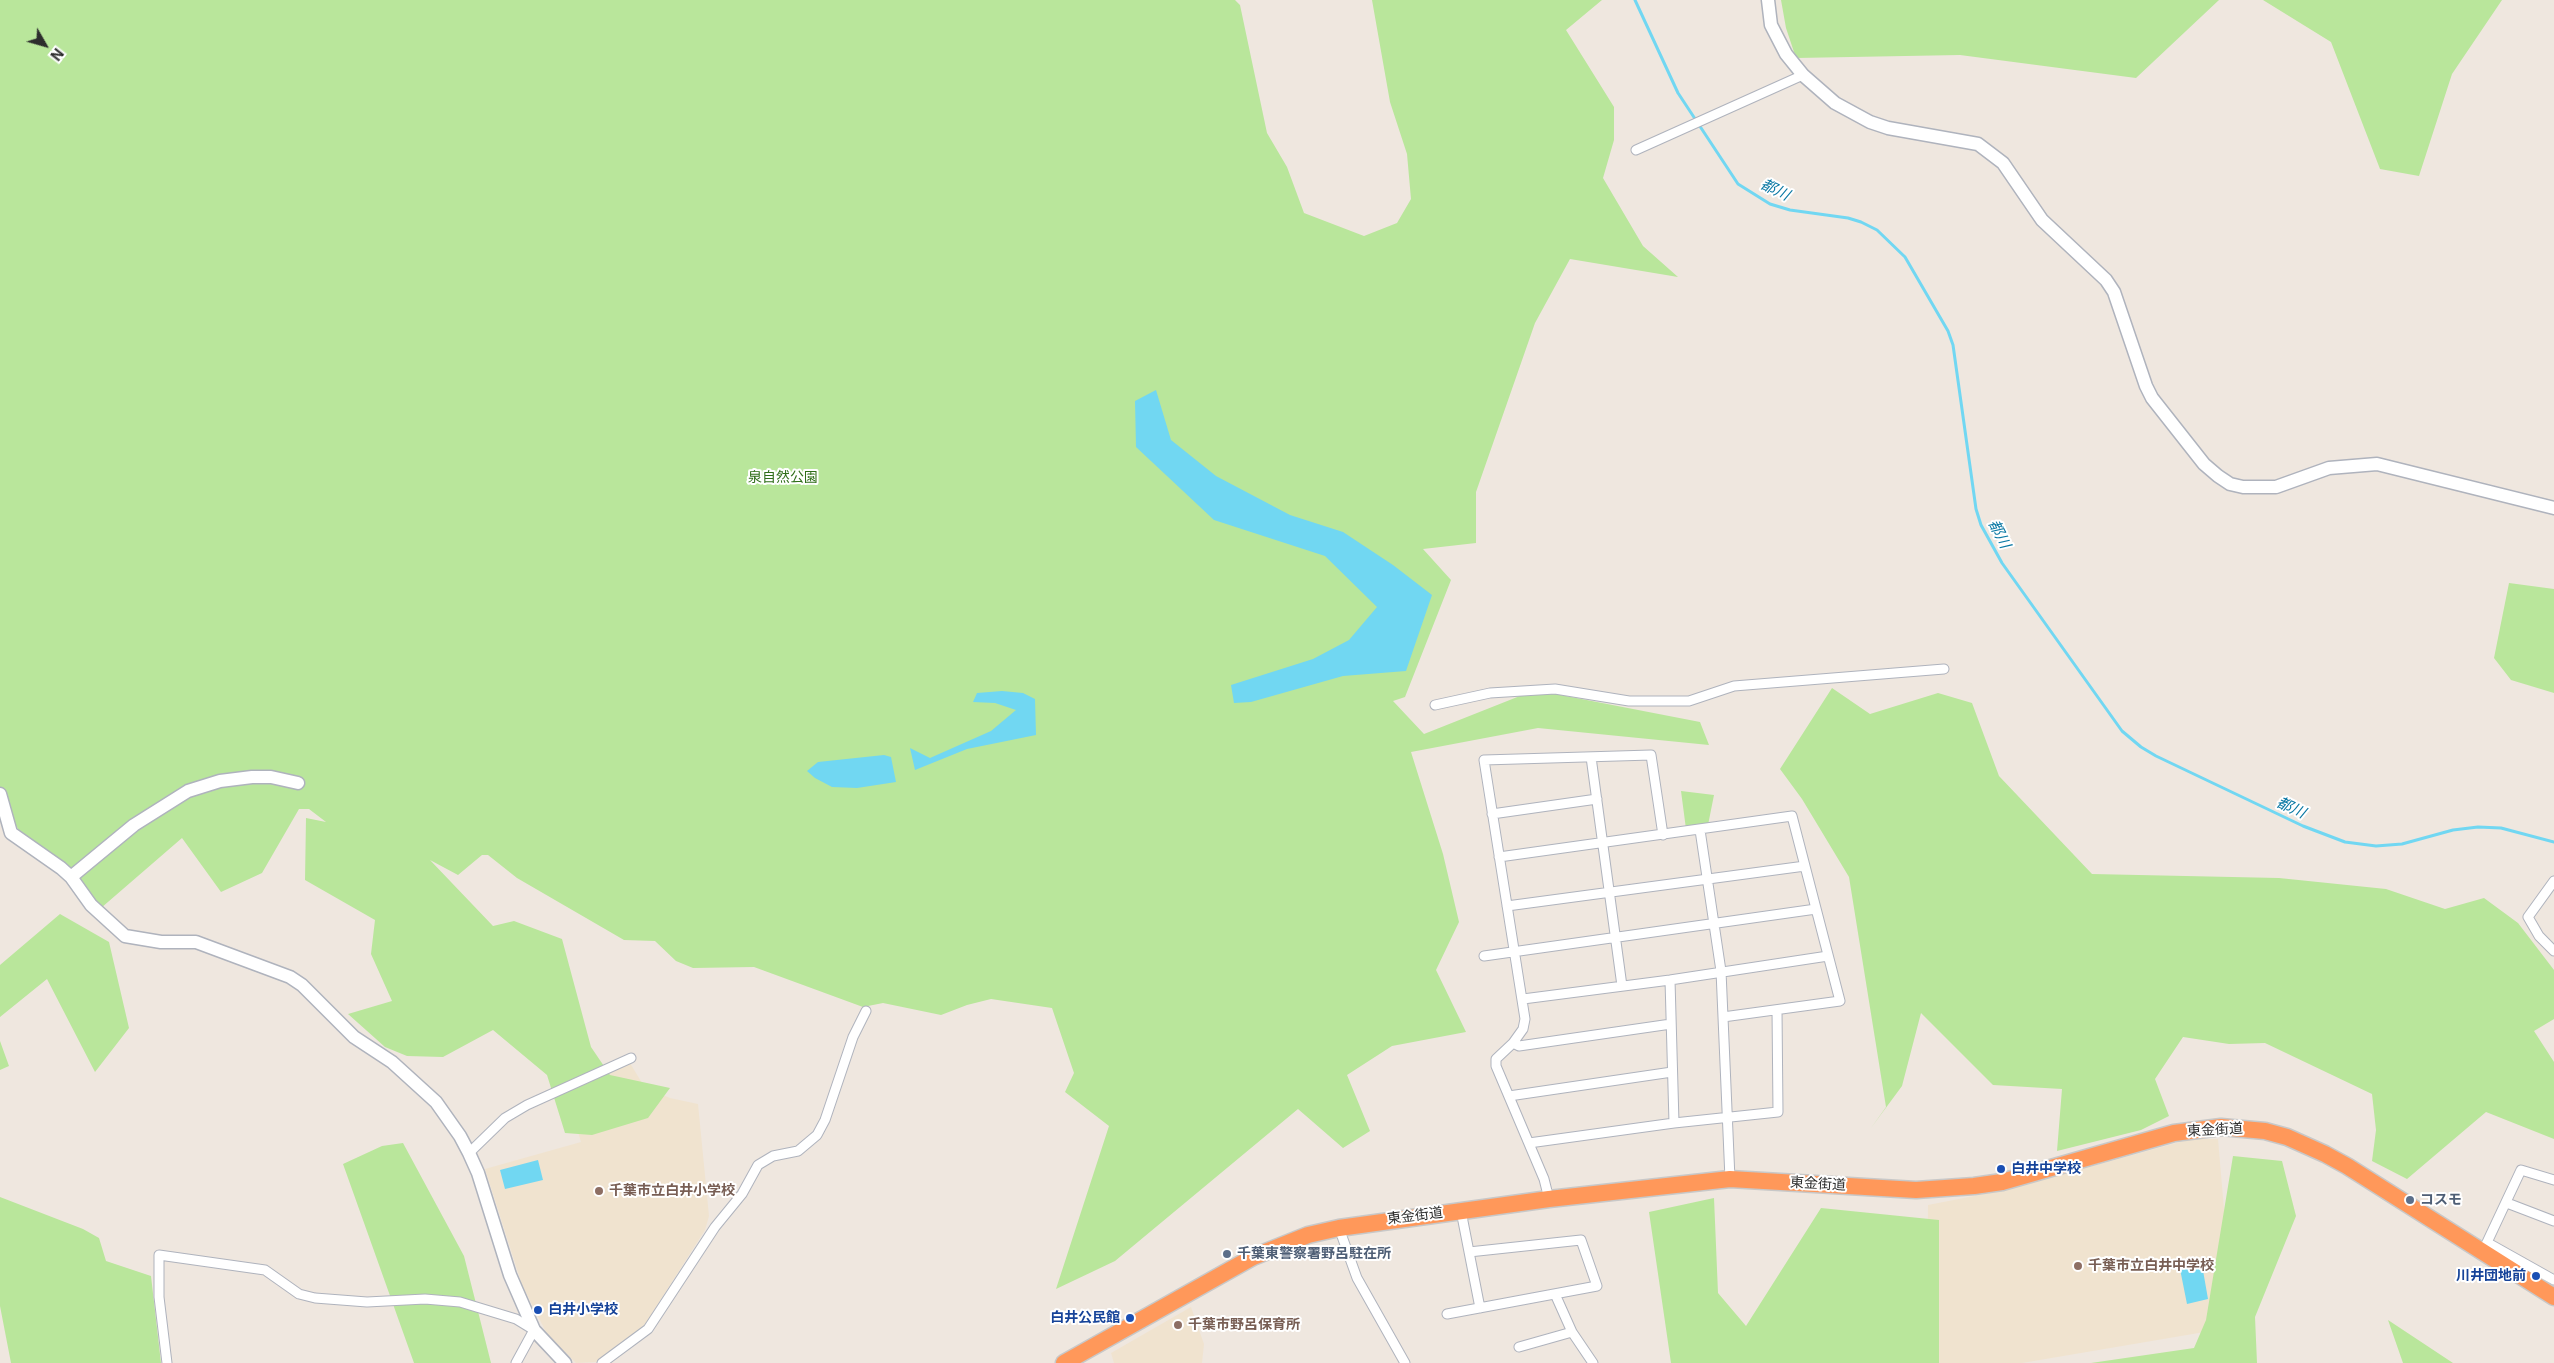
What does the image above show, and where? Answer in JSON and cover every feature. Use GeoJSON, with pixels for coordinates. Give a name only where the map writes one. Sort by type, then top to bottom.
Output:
{"type":"FeatureCollection","features":[{"type":"Feature","properties":{"kind":"highway","name":"東金街道"},"geometry":{"type":"LineString","coordinates":[[1064,1363],[1253,1257],[1308,1235],[1338,1228],[1549,1199],[1730,1179],[1916,1190],[1958,1188],[2002,1182],[2174,1133],[2222,1127],[2265,1131],[2287,1137],[2325,1154],[2485,1248],[2554,1297]]}},
{"type":"Feature","properties":{"kind":"street"},"geometry":{"type":"LineString","coordinates":[[1768,0],[1771,25],[1776,37],[1803,76],[1835,103],[1870,122],[1888,128],[1971,142],[1990,152],[2003,163],[2042,220],[2106,280],[2114,292],[2146,386],[2152,398],[2204,464],[2230,484],[2258,488],[2276,487],[2329,468],[2377,464],[2554,508]]}},
{"type":"Feature","properties":{"kind":"street"},"geometry":{"type":"LineString","coordinates":[[1636,150],[1803,76]]}},
{"type":"Feature","properties":{"kind":"street"},"geometry":{"type":"LineString","coordinates":[[1435,705],[1490,693],[1555,689],[1629,700],[1688,701],[1734,686],[1944,669]]}},
{"type":"Feature","properties":{"kind":"street"},"geometry":{"type":"LineString","coordinates":[[1549,1199],[1529,1143],[1496,1066],[1496,1059],[1513,1043],[1522,1029],[1524,1019],[1523,999],[1484,760],[1650,755],[1663,835]]}},
{"type":"Feature","properties":{"kind":"street"},"geometry":{"type":"LineString","coordinates":[[1591,757],[1622,986]]}},
{"type":"Feature","properties":{"kind":"street"},"geometry":{"type":"LineString","coordinates":[[71,877],[134,825],[188,791],[220,781],[252,777],[271,777],[298,783]]}},
{"type":"Feature","properties":{"kind":"street"},"geometry":{"type":"LineString","coordinates":[[0,794],[11,833],[71,877],[91,905],[125,936],[161,942],[196,942],[290,977],[302,985],[354,1037],[392,1062],[436,1102],[460,1136],[478,1172],[510,1275],[534,1330]]}},
{"type":"Feature","properties":{"kind":"street"},"geometry":{"type":"LineString","coordinates":[[1492,814],[1597,799]]}},
{"type":"Feature","properties":{"kind":"street"},"geometry":{"type":"LineString","coordinates":[[1499,858],[1792,816],[1840,1001],[1723,1017]]}},
{"type":"Feature","properties":{"kind":"street"},"geometry":{"type":"LineString","coordinates":[[1700,830],[1721,971],[1730,1179]]}},
{"type":"Feature","properties":{"kind":"street"},"geometry":{"type":"LineString","coordinates":[[1507,906],[1805,866]]}},
{"type":"Feature","properties":{"kind":"street"},"geometry":{"type":"LineString","coordinates":[[2554,881],[2528,917],[2539,936],[2554,951]]}},
{"type":"Feature","properties":{"kind":"street"},"geometry":{"type":"LineString","coordinates":[[1484,956],[1816,909]]}},
{"type":"Feature","properties":{"kind":"street"},"geometry":{"type":"LineString","coordinates":[[1523,999],[1670,980],[1828,956]]}},
{"type":"Feature","properties":{"kind":"street"},"geometry":{"type":"LineString","coordinates":[[1670,980],[1674,1123]]}},
{"type":"Feature","properties":{"kind":"street"},"geometry":{"type":"LineString","coordinates":[[1529,1143],[1727,1116],[1778,1112],[1777,1010]]}},
{"type":"Feature","properties":{"kind":"street"},"geometry":{"type":"LineString","coordinates":[[602,1363],[648,1329],[715,1228],[742,1194],[758,1165],[773,1156],[798,1151],[817,1135],[825,1120],[853,1038],[866,1011]]}},
{"type":"Feature","properties":{"kind":"street"},"geometry":{"type":"LineString","coordinates":[[1513,1043],[1520,1046],[1671,1024]]}},
{"type":"Feature","properties":{"kind":"street"},"geometry":{"type":"LineString","coordinates":[[469,1153],[505,1118],[527,1105],[631,1058]]}},
{"type":"Feature","properties":{"kind":"street"},"geometry":{"type":"LineString","coordinates":[[1509,1096],[1672,1072]]}},
{"type":"Feature","properties":{"kind":"street"},"geometry":{"type":"LineString","coordinates":[[2554,1180],[2522,1170],[2485,1248],[2554,1280]]}},
{"type":"Feature","properties":{"kind":"street"},"geometry":{"type":"LineString","coordinates":[[2507,1203],[2554,1221]]}},
{"type":"Feature","properties":{"kind":"street"},"geometry":{"type":"LineString","coordinates":[[1461,1211],[1480,1308]]}},
{"type":"Feature","properties":{"kind":"street"},"geometry":{"type":"LineString","coordinates":[[1338,1228],[1358,1278],[1405,1363]]}},
{"type":"Feature","properties":{"kind":"street"},"geometry":{"type":"LineString","coordinates":[[1447,1314],[1597,1286],[1582,1240],[1469,1252]]}},
{"type":"Feature","properties":{"kind":"street"},"geometry":{"type":"LineString","coordinates":[[167,1363],[159,1297],[159,1255],[265,1270],[299,1294],[315,1298],[367,1302],[425,1299],[460,1302],[516,1319],[534,1330],[565,1363]]}},
{"type":"Feature","properties":{"kind":"street"},"geometry":{"type":"LineString","coordinates":[[1555,1294],[1572,1332],[1593,1363]]}},
{"type":"Feature","properties":{"kind":"street"},"geometry":{"type":"LineString","coordinates":[[516,1363],[534,1330]]}},
{"type":"Feature","properties":{"kind":"street"},"geometry":{"type":"LineString","coordinates":[[1519,1348],[1572,1332]]}},
{"type":"Feature","properties":{"kind":"shaded area","name":"千葉市立白井小学校"},"geometry":{"type":"Polygon","coordinates":[[[630,1063],[645,1088],[670,1098],[698,1104],[709,1216],[705,1230],[644,1326],[597,1362],[576,1363],[547,1334],[522,1285],[485,1169],[581,1142],[566,1091],[630,1063]]]}},
{"type":"Feature","properties":{"kind":"shaded area","name":"千葉市立白井中学校"},"geometry":{"type":"Polygon","coordinates":[[[2191,1139],[2218,1139],[2234,1327],[2022,1363],[1927,1363],[1928,1205],[2005,1190],[2191,1139]]]}},
{"type":"Feature","properties":{"kind":"shaded area","name":"千葉市野呂保育所"},"geometry":{"type":"Polygon","coordinates":[[[1191,1307],[1204,1344],[1202,1363],[1114,1363],[1111,1353],[1191,1307]]]}},
{"type":"Feature","properties":{"kind":"green space","name":"泉自然公園"},"geometry":{"type":"Polygon","coordinates":[[[0,0],[1235,0],[1240,5],[1267,133],[1287,167],[1304,213],[1364,236],[1397,223],[1411,199],[1407,154],[1390,102],[1372,0],[1602,0],[1566,30],[1614,107],[1614,140],[1603,178],[1643,246],[1678,277],[1570,259],[1535,323],[1476,492],[1476,543],[1423,549],[1451,580],[1405,697],[1393,701],[1424,734],[1535,690],[1700,722],[1709,745],[1538,728],[1411,752],[1443,854],[1459,922],[1436,970],[1466,1032],[1392,1046],[1347,1075],[1370,1131],[1343,1148],[1298,1109],[1115,1261],[1056,1289],[1109,1126],[1065,1092],[1074,1073],[1052,1008],[991,999],[967,1005],[941,1015],[883,1003],[863,1007],[754,967],[693,968],[676,961],[655,941],[624,940],[517,878],[488,855],[482,855],[458,875],[430,860],[493,926],[514,921],[562,939],[591,1047],[610,1075],[670,1088],[648,1118],[592,1135],[565,1133],[547,1075],[493,1030],[443,1057],[407,1056],[385,1047],[348,1014],[392,1001],[371,954],[375,920],[305,880],[306,818],[326,822],[309,809],[299,809],[262,873],[221,892],[182,838],[101,908],[23,837],[12,819],[0,819],[0,0]]]}},
{"type":"Feature","properties":{"kind":"green space"},"geometry":{"type":"Polygon","coordinates":[[[1781,0],[2219,0],[2136,78],[1960,55],[1796,58],[1786,28],[1781,0]]]}},
{"type":"Feature","properties":{"kind":"green space"},"geometry":{"type":"Polygon","coordinates":[[[2263,0],[2502,0],[2452,74],[2419,176],[2380,169],[2331,42],[2263,0]]]}},
{"type":"Feature","properties":{"kind":"green space"},"geometry":{"type":"Polygon","coordinates":[[[2509,583],[2554,589],[2554,693],[2511,680],[2494,658],[2509,583]]]}},
{"type":"Feature","properties":{"kind":"green space"},"geometry":{"type":"Polygon","coordinates":[[[1832,688],[1870,714],[1938,693],[1972,703],[1999,776],[2092,874],[2279,878],[2386,889],[2445,909],[2484,898],[2518,923],[2554,970],[2554,1019],[2534,1031],[2554,1062],[2554,1139],[2486,1112],[2407,1179],[2372,1161],[2376,1130],[2372,1094],[2265,1043],[2229,1044],[2183,1037],[2155,1079],[2169,1116],[2141,1130],[2057,1151],[2062,1089],[1993,1085],[1921,1013],[1902,1086],[1871,1128],[1886,1107],[1849,877],[1802,799],[1780,769],[1832,688]]]}},
{"type":"Feature","properties":{"kind":"green space"},"geometry":{"type":"Polygon","coordinates":[[[1681,791],[1714,795],[1708,825],[1686,829],[1681,791]]]}},
{"type":"Feature","properties":{"kind":"green space"},"geometry":{"type":"Polygon","coordinates":[[[60,914],[109,942],[129,1028],[95,1072],[47,979],[0,1017],[0,965],[60,914]]]}},
{"type":"Feature","properties":{"kind":"green space"},"geometry":{"type":"Polygon","coordinates":[[[0,1041],[9,1066],[0,1070],[0,1041]]]}},
{"type":"Feature","properties":{"kind":"green space"},"geometry":{"type":"Polygon","coordinates":[[[403,1143],[464,1256],[491,1363],[414,1363],[343,1164],[382,1146],[403,1143]]]}},
{"type":"Feature","properties":{"kind":"green space"},"geometry":{"type":"Polygon","coordinates":[[[2233,1156],[2282,1161],[2296,1216],[2255,1317],[2257,1363],[2091,1363],[2194,1348],[2206,1320],[2233,1156]]]}},
{"type":"Feature","properties":{"kind":"green space"},"geometry":{"type":"Polygon","coordinates":[[[0,1197],[83,1229],[99,1238],[106,1261],[151,1276],[161,1363],[11,1363],[0,1306],[0,1197]]]}},
{"type":"Feature","properties":{"kind":"green space"},"geometry":{"type":"Polygon","coordinates":[[[1714,1198],[1718,1293],[1746,1326],[1821,1208],[1939,1220],[1939,1363],[1671,1363],[1649,1212],[1714,1198]]]}},
{"type":"Feature","properties":{"kind":"green space"},"geometry":{"type":"Polygon","coordinates":[[[2388,1320],[2453,1363],[2403,1363],[2388,1320]]]}},
{"type":"Feature","properties":{"kind":"water"},"geometry":{"type":"Polygon","coordinates":[[[1156,390],[1171,440],[1216,476],[1290,515],[1343,532],[1393,565],[1432,595],[1406,671],[1343,676],[1251,702],[1234,703],[1231,685],[1313,659],[1349,640],[1377,607],[1325,556],[1214,520],[1136,447],[1135,401],[1156,390]]]}},
{"type":"Feature","properties":{"kind":"water"},"geometry":{"type":"Polygon","coordinates":[[[1002,691],[1023,693],[1035,699],[1036,735],[967,749],[915,770],[910,748],[930,758],[991,731],[1016,710],[995,703],[973,702],[977,693],[1002,691]]]}},
{"type":"Feature","properties":{"kind":"water"},"geometry":{"type":"Polygon","coordinates":[[[884,755],[891,757],[896,782],[857,788],[832,787],[815,778],[807,771],[818,762],[884,755]]]}},
{"type":"Feature","properties":{"kind":"water"},"geometry":{"type":"Polygon","coordinates":[[[538,1160],[543,1180],[505,1189],[500,1170],[538,1160]]]}},
{"type":"Feature","properties":{"kind":"water"},"geometry":{"type":"Polygon","coordinates":[[[2201,1259],[2208,1299],[2187,1304],[2179,1264],[2201,1259]]]}},
{"type":"Feature","properties":{"kind":"waterway","name":"都川"},"geometry":{"type":"LineString","coordinates":[[1635,0],[1678,93],[1738,184],[1770,204],[1790,210],[1848,218],[1861,222],[1877,230],[1905,257],[1948,331],[1953,345],[1976,509],[1981,525],[2002,563],[2122,731],[2141,747],[2156,756],[2303,826],[2345,842],[2376,846],[2402,844],[2453,830],[2478,827],[2501,828],[2554,842]]}},
{"type":"Feature","properties":{"kind":"place","name":"白井中学校"},"geometry":{"type":"Point","coordinates":[2001,1169]}},
{"type":"Feature","properties":{"kind":"place","name":"千葉市立白井小学校"},"geometry":{"type":"Point","coordinates":[599,1191]}},
{"type":"Feature","properties":{"kind":"place","name":"コスモ"},"geometry":{"type":"Point","coordinates":[2410,1200]}},
{"type":"Feature","properties":{"kind":"place","name":"千葉東警察署野呂駐在所"},"geometry":{"type":"Point","coordinates":[1227,1254]}},
{"type":"Feature","properties":{"kind":"place","name":"千葉市立白井中学校"},"geometry":{"type":"Point","coordinates":[2078,1266]}},
{"type":"Feature","properties":{"kind":"place","name":"川井団地前"},"geometry":{"type":"Point","coordinates":[2536,1276]}},
{"type":"Feature","properties":{"kind":"place","name":"白井小学校"},"geometry":{"type":"Point","coordinates":[538,1310]}},
{"type":"Feature","properties":{"kind":"place","name":"白井公民館"},"geometry":{"type":"Point","coordinates":[1130,1318]}},
{"type":"Feature","properties":{"kind":"place","name":"千葉市野呂保育所"},"geometry":{"type":"Point","coordinates":[1178,1325]}}]}
